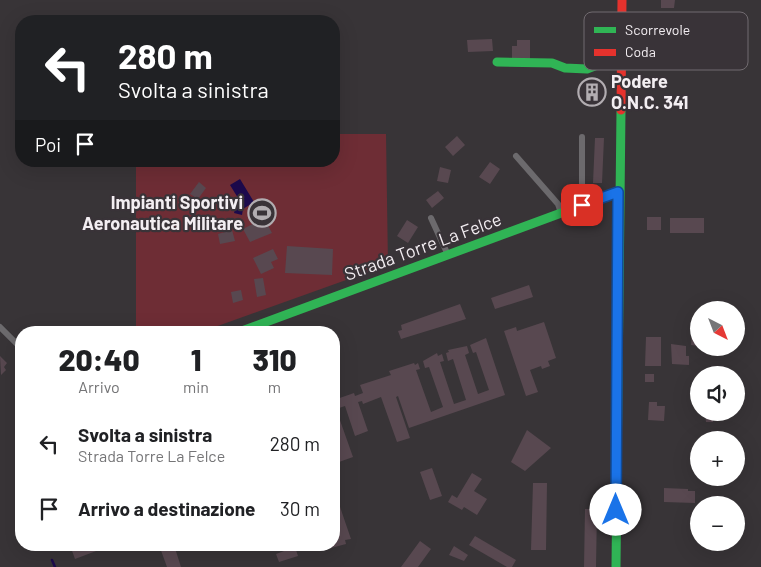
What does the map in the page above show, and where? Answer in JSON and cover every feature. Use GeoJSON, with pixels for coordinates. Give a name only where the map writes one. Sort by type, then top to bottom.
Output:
{"type":"FeatureCollection","features":[{"type":"Feature","properties":{"kind":"street"},"geometry":{"type":"LineString","coordinates":[[497,62],[549,63],[567,68],[584,69]]}},
{"type":"Feature","properties":{"kind":"street"},"geometry":{"type":"LineString","coordinates":[[616,567],[618,192],[621,70]]}},
{"type":"Feature","properties":{"kind":"street"},"geometry":{"type":"LineString","coordinates":[[582,137],[582,205]]}},
{"type":"Feature","properties":{"kind":"street"},"geometry":{"type":"LineString","coordinates":[[516,156],[558,204],[561,213]]}},
{"type":"Feature","properties":{"kind":"street","name":"Strada Torre La Felce"},"geometry":{"type":"LineString","coordinates":[[255,326],[618,192]]}},
{"type":"Feature","properties":{"kind":"street"},"geometry":{"type":"LineString","coordinates":[[431,218],[448,255]]}},
{"type":"Feature","properties":{"kind":"street"},"geometry":{"type":"LineString","coordinates":[[0,327],[15,342]]}},
{"type":"Feature","properties":{"kind":"shaded area","name":"Impianti Sportivi Aeronautica Militare"},"geometry":{"type":"Polygon","coordinates":[[[340,134],[386,134],[388,265],[218,326],[136,326],[136,167],[340,167],[340,134]]]}},
{"type":"Feature","properties":{"kind":"shaded area"},"geometry":{"type":"Polygon","coordinates":[[[240,179],[254,202],[243,209],[242,215],[234,213],[238,198],[230,185],[240,179]]]}},
{"type":"Feature","properties":{"kind":"building"},"geometry":{"type":"Polygon","coordinates":[[[661,0],[675,0],[674,8],[661,8],[661,0]]]}},
{"type":"Feature","properties":{"kind":"building"},"geometry":{"type":"Polygon","coordinates":[[[492,39],[493,51],[468,52],[467,40],[492,39]]]}},
{"type":"Feature","properties":{"kind":"building"},"geometry":{"type":"Polygon","coordinates":[[[517,40],[530,40],[530,60],[512,60],[512,46],[517,46],[517,40]]]}},
{"type":"Feature","properties":{"kind":"building","name":"Podere O.N.C. 341"},"geometry":{"type":"Polygon","coordinates":[[[588,79],[591,79],[591,85],[596,85],[596,99],[588,99],[588,79]]]}},
{"type":"Feature","properties":{"kind":"building"},"geometry":{"type":"Polygon","coordinates":[[[457,136],[465,145],[453,156],[445,147],[457,136]]]}},
{"type":"Feature","properties":{"kind":"building"},"geometry":{"type":"Polygon","coordinates":[[[595,138],[604,138],[602,183],[593,183],[595,138]]]}},
{"type":"Feature","properties":{"kind":"building"},"geometry":{"type":"Polygon","coordinates":[[[490,162],[500,169],[490,184],[479,177],[490,162]]]}},
{"type":"Feature","properties":{"kind":"building"},"geometry":{"type":"Polygon","coordinates":[[[440,167],[451,170],[448,183],[437,181],[440,167]]]}},
{"type":"Feature","properties":{"kind":"building"},"geometry":{"type":"Polygon","coordinates":[[[199,182],[206,188],[198,199],[190,194],[199,182]]]}},
{"type":"Feature","properties":{"kind":"building"},"geometry":{"type":"Polygon","coordinates":[[[438,191],[444,198],[432,208],[426,200],[438,191]]]}},
{"type":"Feature","properties":{"kind":"building"},"geometry":{"type":"Polygon","coordinates":[[[647,217],[661,217],[661,230],[647,230],[647,217]]]}},
{"type":"Feature","properties":{"kind":"building"},"geometry":{"type":"Polygon","coordinates":[[[264,218],[272,233],[250,242],[243,229],[264,218]]]}},
{"type":"Feature","properties":{"kind":"building"},"geometry":{"type":"Polygon","coordinates":[[[670,218],[704,218],[704,233],[670,233],[670,218]]]}},
{"type":"Feature","properties":{"kind":"building"},"geometry":{"type":"Polygon","coordinates":[[[407,220],[418,227],[408,243],[397,236],[407,220]]]}},
{"type":"Feature","properties":{"kind":"building"},"geometry":{"type":"Polygon","coordinates":[[[232,230],[235,241],[220,244],[218,234],[232,230]]]}},
{"type":"Feature","properties":{"kind":"building"},"geometry":{"type":"Polygon","coordinates":[[[287,246],[333,249],[332,275],[285,273],[287,246]]]}},
{"type":"Feature","properties":{"kind":"building"},"geometry":{"type":"Polygon","coordinates":[[[273,249],[278,259],[271,262],[274,268],[261,274],[253,258],[273,249]]]}},
{"type":"Feature","properties":{"kind":"building"},"geometry":{"type":"Polygon","coordinates":[[[263,278],[266,295],[257,297],[254,279],[263,278]]]}},
{"type":"Feature","properties":{"kind":"building"},"geometry":{"type":"Polygon","coordinates":[[[529,285],[533,297],[495,309],[491,298],[529,285]]]}},
{"type":"Feature","properties":{"kind":"building"},"geometry":{"type":"Polygon","coordinates":[[[241,290],[243,300],[233,303],[231,292],[241,290]]]}},
{"type":"Feature","properties":{"kind":"building"},"geometry":{"type":"Polygon","coordinates":[[[460,304],[466,319],[401,339],[398,331],[402,330],[401,325],[460,304]]]}},
{"type":"Feature","properties":{"kind":"building"},"geometry":{"type":"Polygon","coordinates":[[[544,322],[556,358],[548,361],[550,366],[542,369],[541,366],[530,370],[538,392],[526,396],[504,331],[516,327],[517,331],[544,322]]]}},
{"type":"Feature","properties":{"kind":"building"},"geometry":{"type":"Polygon","coordinates":[[[646,337],[661,337],[661,366],[645,366],[646,337]]]}},
{"type":"Feature","properties":{"kind":"building"},"geometry":{"type":"Polygon","coordinates":[[[486,338],[505,395],[409,428],[398,396],[396,397],[410,438],[397,442],[381,397],[363,404],[362,401],[358,402],[368,431],[355,436],[345,406],[340,408],[340,398],[354,393],[355,396],[363,393],[360,385],[391,375],[389,371],[418,363],[420,369],[416,370],[431,412],[443,407],[429,367],[425,368],[423,361],[437,353],[438,356],[442,354],[444,361],[440,362],[454,404],[466,400],[453,359],[448,361],[446,353],[449,352],[448,350],[467,346],[469,353],[465,355],[478,394],[489,390],[476,352],[473,353],[470,345],[486,338]]]}},
{"type":"Feature","properties":{"kind":"building"},"geometry":{"type":"Polygon","coordinates":[[[671,344],[686,346],[686,356],[689,356],[689,365],[672,364],[671,344]]]}},
{"type":"Feature","properties":{"kind":"building"},"geometry":{"type":"Polygon","coordinates":[[[0,356],[7,363],[4,367],[6,370],[1,375],[0,356]]]}},
{"type":"Feature","properties":{"kind":"building"},"geometry":{"type":"Polygon","coordinates":[[[645,374],[654,374],[654,382],[645,382],[645,374]]]}},
{"type":"Feature","properties":{"kind":"building"},"geometry":{"type":"Polygon","coordinates":[[[649,402],[657,402],[657,406],[665,406],[664,421],[648,420],[649,402]]]}},
{"type":"Feature","properties":{"kind":"building"},"geometry":{"type":"Polygon","coordinates":[[[340,420],[353,457],[340,462],[340,420]]]}},
{"type":"Feature","properties":{"kind":"building"},"geometry":{"type":"Polygon","coordinates":[[[527,430],[551,448],[525,471],[511,462],[527,430]]]}},
{"type":"Feature","properties":{"kind":"building"},"geometry":{"type":"Polygon","coordinates":[[[432,468],[442,496],[430,500],[420,472],[432,468]]]}},
{"type":"Feature","properties":{"kind":"building"},"geometry":{"type":"Polygon","coordinates":[[[472,473],[482,479],[474,491],[487,499],[477,515],[464,507],[462,510],[448,502],[452,495],[457,498],[472,473]]]}},
{"type":"Feature","properties":{"kind":"building"},"geometry":{"type":"Polygon","coordinates":[[[533,483],[547,483],[546,550],[531,550],[533,483]]]}},
{"type":"Feature","properties":{"kind":"building"},"geometry":{"type":"Polygon","coordinates":[[[664,488],[695,491],[695,496],[690,496],[690,503],[664,502],[664,488]]]}},
{"type":"Feature","properties":{"kind":"building"},"geometry":{"type":"Polygon","coordinates":[[[340,507],[351,539],[345,540],[346,544],[340,546],[340,507]]]}},
{"type":"Feature","properties":{"kind":"building"},"geometry":{"type":"Polygon","coordinates":[[[585,509],[597,509],[596,567],[584,567],[585,509]]]}},
{"type":"Feature","properties":{"kind":"building"},"geometry":{"type":"Polygon","coordinates":[[[475,536],[516,560],[512,567],[507,567],[469,545],[475,536]]]}},
{"type":"Feature","properties":{"kind":"building"},"geometry":{"type":"Polygon","coordinates":[[[420,541],[431,549],[418,567],[401,567],[420,541]]]}},
{"type":"Feature","properties":{"kind":"building"},"geometry":{"type":"Polygon","coordinates":[[[454,546],[468,555],[464,561],[449,555],[454,546]]]}},
{"type":"Feature","properties":{"kind":"building"},"geometry":{"type":"Polygon","coordinates":[[[72,551],[96,551],[75,559],[72,551]]]}},
{"type":"Feature","properties":{"kind":"building"},"geometry":{"type":"Polygon","coordinates":[[[161,551],[176,551],[181,567],[167,567],[161,551]]]}},
{"type":"Feature","properties":{"kind":"building"},"geometry":{"type":"Polygon","coordinates":[[[284,551],[296,551],[298,556],[279,562],[276,554],[284,551]]]}},
{"type":"Feature","properties":{"kind":"waterway"},"geometry":{"type":"LineString","coordinates":[[52,560],[55,567]]}},
{"type":"Feature","properties":{"kind":"traffic: fast"},"geometry":{"type":"LineString","coordinates":[[497,62],[552,63],[565,68],[584,69]]}},
{"type":"Feature","properties":{"kind":"traffic: fast"},"geometry":{"type":"LineString","coordinates":[[616,567],[621,110]]}},
{"type":"Feature","properties":{"kind":"traffic: fast"},"geometry":{"type":"LineString","coordinates":[[255,326],[618,192]]}},
{"type":"Feature","properties":{"kind":"traffic: jam"},"geometry":{"type":"LineString","coordinates":[[622,0],[622,12]]}},
{"type":"Feature","properties":{"kind":"traffic: jam"},"geometry":{"type":"LineString","coordinates":[[621,70],[621,110]]}},
{"type":"Feature","properties":{"kind":"place","name":"Podere O.N.C. 341"},"geometry":{"type":"Point","coordinates":[592,92]}},
{"type":"Feature","properties":{"kind":"place","name":"Impianti Sportivi Aeronautica Militare"},"geometry":{"type":"Point","coordinates":[262,213]}},
{"type":"Feature","properties":{"kind":"route"},"geometry":{"type":"LineString","coordinates":[[582,205],[618,192],[616,510]]}}]}
